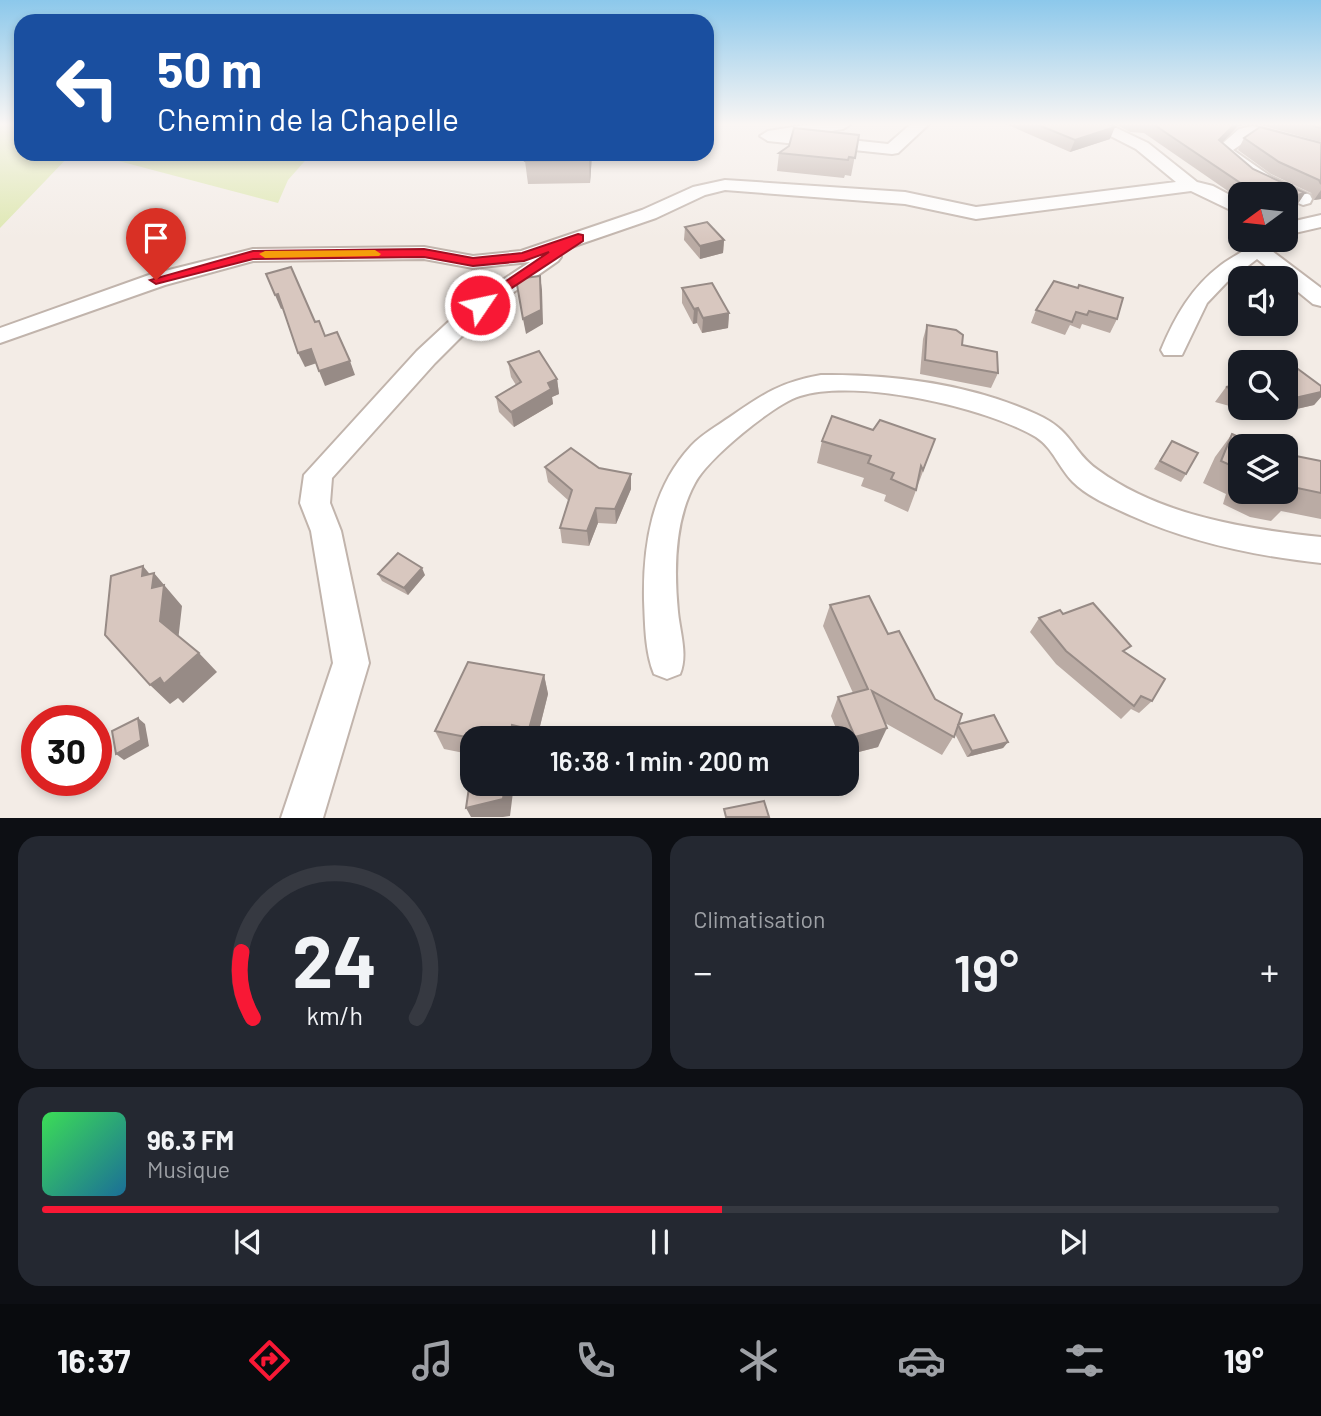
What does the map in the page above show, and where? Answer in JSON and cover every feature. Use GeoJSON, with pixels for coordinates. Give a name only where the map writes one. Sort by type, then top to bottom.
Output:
{"type":"FeatureCollection","features":[{"type":"Feature","properties":{"kind":"street"},"geometry":{"type":"LineString","coordinates":[[1162,162],[1191,186]]}},
{"type":"Feature","properties":{"kind":"street"},"geometry":{"type":"LineString","coordinates":[[1240,162],[1264,180],[1303,199]]}},
{"type":"Feature","properties":{"kind":"street"},"geometry":{"type":"LineString","coordinates":[[0,336],[156,280],[253,255],[424,253],[473,262],[524,257],[649,214],[699,191],[726,185],[905,198],[976,213],[1191,186],[1207,190],[1228,202]]}},
{"type":"Feature","properties":{"kind":"street"},"geometry":{"type":"LineString","coordinates":[[1298,226],[1321,221]]}},
{"type":"Feature","properties":{"kind":"street"},"geometry":{"type":"LineString","coordinates":[[302,817],[351,663],[326,531],[314,503],[318,475],[426,358],[480,305],[578,238]]}},
{"type":"Feature","properties":{"kind":"street"},"geometry":{"type":"LineString","coordinates":[[1173,349],[1186,314],[1196,300],[1214,280],[1253,252]]}},
{"type":"Feature","properties":{"kind":"street"},"geometry":{"type":"LineString","coordinates":[[1271,252],[1321,299]]}},
{"type":"Feature","properties":{"kind":"street"},"geometry":{"type":"LineString","coordinates":[[667,662],[658,593],[662,539],[672,503],[699,455],[718,439],[795,388],[836,384],[887,387],[990,406],[1050,433],[1087,478],[1153,512],[1214,532],[1275,546],[1321,550]]}},
{"type":"Feature","properties":{"kind":"green space"},"geometry":{"type":"Polygon","coordinates":[[[0,162],[63,162],[0,228],[0,162]]]}},
{"type":"Feature","properties":{"kind":"green space"},"geometry":{"type":"Polygon","coordinates":[[[123,162],[304,162],[288,180],[278,203],[123,162]]]}},
{"type":"Feature","properties":{"kind":"building"},"geometry":{"type":"Polygon","coordinates":[[[1210,162],[1245,162],[1253,169],[1281,182],[1239,182],[1210,162]]]}},
{"type":"Feature","properties":{"kind":"building"},"geometry":{"type":"Polygon","coordinates":[[[1279,162],[1321,162],[1321,184],[1319,180],[1279,162]]]}},
{"type":"Feature","properties":{"kind":"building"},"geometry":{"type":"Polygon","coordinates":[[[707,222],[724,240],[700,246],[685,227],[707,222]]]}},
{"type":"Feature","properties":{"kind":"building"},"geometry":{"type":"Polygon","coordinates":[[[291,267],[315,322],[319,321],[325,336],[337,332],[350,361],[319,371],[311,349],[298,353],[278,294],[275,295],[266,274],[291,267]]]}},
{"type":"Feature","properties":{"kind":"building"},"geometry":{"type":"Polygon","coordinates":[[[540,276],[541,310],[523,319],[516,279],[540,276]]]}},
{"type":"Feature","properties":{"kind":"building"},"geometry":{"type":"Polygon","coordinates":[[[1054,281],[1123,298],[1117,319],[1089,311],[1087,315],[1076,312],[1072,322],[1036,310],[1054,281]]]}},
{"type":"Feature","properties":{"kind":"building"},"geometry":{"type":"Polygon","coordinates":[[[712,283],[729,313],[703,318],[698,308],[694,309],[682,288],[712,283]]]}},
{"type":"Feature","properties":{"kind":"building"},"geometry":{"type":"Polygon","coordinates":[[[927,325],[956,330],[963,335],[962,345],[997,352],[998,373],[925,360],[927,325]]]}},
{"type":"Feature","properties":{"kind":"building"},"geometry":{"type":"Polygon","coordinates":[[[539,351],[557,379],[548,383],[551,389],[511,412],[496,397],[521,382],[508,362],[539,351]]]}},
{"type":"Feature","properties":{"kind":"building"},"geometry":{"type":"Polygon","coordinates":[[[1298,369],[1321,386],[1321,392],[1298,397],[1298,369]]]}},
{"type":"Feature","properties":{"kind":"building"},"geometry":{"type":"Polygon","coordinates":[[[832,416],[873,430],[880,420],[935,439],[923,470],[921,466],[916,490],[891,479],[894,473],[868,463],[871,456],[822,441],[832,416]]]}},
{"type":"Feature","properties":{"kind":"building"},"geometry":{"type":"Polygon","coordinates":[[[1172,441],[1198,453],[1186,474],[1160,461],[1172,441]]]}},
{"type":"Feature","properties":{"kind":"building"},"geometry":{"type":"Polygon","coordinates":[[[1228,444],[1228,464],[1221,461],[1228,444]]]}},
{"type":"Feature","properties":{"kind":"building"},"geometry":{"type":"Polygon","coordinates":[[[571,448],[599,468],[631,474],[615,509],[596,508],[587,531],[560,528],[572,490],[545,467],[571,448]]]}},
{"type":"Feature","properties":{"kind":"building"},"geometry":{"type":"Polygon","coordinates":[[[1298,456],[1321,461],[1321,493],[1298,488],[1298,456]]]}},
{"type":"Feature","properties":{"kind":"building"},"geometry":{"type":"Polygon","coordinates":[[[398,553],[422,568],[404,588],[378,574],[398,553]]]}},
{"type":"Feature","properties":{"kind":"building"},"geometry":{"type":"Polygon","coordinates":[[[143,566],[142,576],[154,573],[152,588],[164,585],[160,621],[199,653],[164,684],[160,678],[150,685],[105,635],[111,576],[143,566]]]}},
{"type":"Feature","properties":{"kind":"building"},"geometry":{"type":"Polygon","coordinates":[[[869,596],[888,634],[899,631],[935,699],[962,714],[954,737],[872,691],[887,728],[859,736],[859,726],[850,726],[838,697],[868,689],[830,605],[869,596]]]}},
{"type":"Feature","properties":{"kind":"building"},"geometry":{"type":"Polygon","coordinates":[[[1093,603],[1131,646],[1123,651],[1165,679],[1152,701],[1141,696],[1134,706],[1066,651],[1039,618],[1060,610],[1063,614],[1093,603]]]}},
{"type":"Feature","properties":{"kind":"building"},"geometry":{"type":"Polygon","coordinates":[[[468,662],[544,675],[530,726],[460,726],[460,736],[435,731],[468,662]]]}},
{"type":"Feature","properties":{"kind":"building"},"geometry":{"type":"Polygon","coordinates":[[[994,715],[1008,742],[972,751],[958,725],[994,715]]]}},
{"type":"Feature","properties":{"kind":"building"},"geometry":{"type":"Polygon","coordinates":[[[138,718],[141,740],[116,754],[112,731],[138,718]]]}},
{"type":"Feature","properties":{"kind":"building"},"geometry":{"type":"Polygon","coordinates":[[[468,796],[503,796],[503,799],[466,808],[468,796]]]}},
{"type":"Feature","properties":{"kind":"building"},"geometry":{"type":"Polygon","coordinates":[[[764,801],[769,817],[726,817],[724,809],[764,801]]]}},
{"type":"Feature","properties":{"kind":"slow traffic"},"geometry":{"type":"LineString","coordinates":[[265,254],[375,254]]}},
{"type":"Feature","properties":{"kind":"route"},"geometry":{"type":"LineString","coordinates":[[156,280],[253,255],[314,252],[424,253],[473,262],[524,257],[578,238],[480,305]]}}]}
